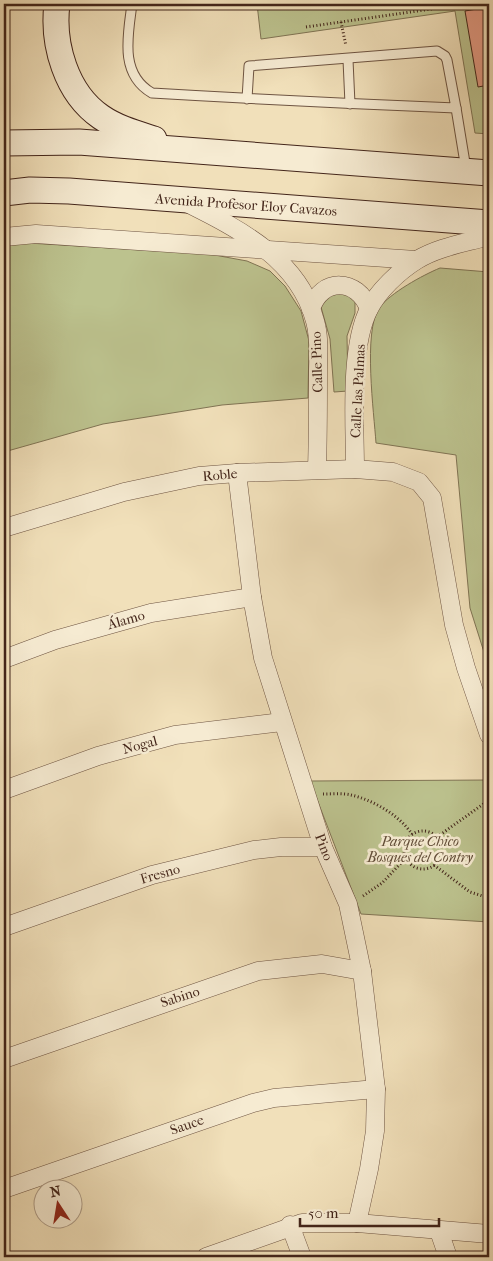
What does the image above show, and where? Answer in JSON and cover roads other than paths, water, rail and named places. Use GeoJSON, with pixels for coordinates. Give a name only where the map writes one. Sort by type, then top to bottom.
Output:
{"type":"FeatureCollection","features":[{"type":"Feature","properties":{"kind":"main road"},"geometry":{"type":"LineString","coordinates":[[57,4],[56,28],[62,61],[72,83],[87,104],[99,116],[127,132],[194,152]]}},
{"type":"Feature","properties":{"kind":"main road"},"geometry":{"type":"LineString","coordinates":[[4,143],[79,142],[478,172]]}},
{"type":"Feature","properties":{"kind":"main road","name":"Avenida Profesor Eloy Cavazos"},"geometry":{"type":"LineString","coordinates":[[4,193],[30,190],[69,191],[489,223]]}},
{"type":"Feature","properties":{"kind":"street","name":"Calle Pino"},"geometry":{"type":"LineString","coordinates":[[182,200],[228,223],[267,250],[285,266],[300,287],[316,322],[318,347],[317,470]]}},
{"type":"Feature","properties":{"kind":"street"},"geometry":{"type":"LineString","coordinates":[[4,237],[36,234],[416,260]]}},
{"type":"Feature","properties":{"kind":"street","name":"Calle las Palmas"},"geometry":{"type":"LineString","coordinates":[[354,469],[356,371],[362,332],[369,309],[387,285],[416,260],[434,252],[489,236]]}},
{"type":"Feature","properties":{"kind":"street"},"geometry":{"type":"LineString","coordinates":[[311,309],[317,296],[322,291],[343,285],[357,290],[369,309]]}},
{"type":"Feature","properties":{"kind":"street","name":"Roble"},"geometry":{"type":"LineString","coordinates":[[4,528],[124,492],[199,476],[354,469],[407,475],[419,482],[432,498],[454,625],[489,735]]}},
{"type":"Feature","properties":{"kind":"street","name":"Pino"},"geometry":{"type":"LineString","coordinates":[[237,473],[252,596],[263,658],[323,847],[348,904],[362,971],[376,1089],[375,1131],[357,1223]]}},
{"type":"Feature","properties":{"kind":"street","name":"Álamo"},"geometry":{"type":"LineString","coordinates":[[4,659],[55,640],[152,613],[252,596]]}},
{"type":"Feature","properties":{"kind":"street","name":"Nogal"},"geometry":{"type":"LineString","coordinates":[[4,790],[98,756],[175,735],[282,722]]}},
{"type":"Feature","properties":{"kind":"street","name":"Fresno"},"geometry":{"type":"LineString","coordinates":[[4,927],[152,875],[254,850],[281,847],[323,847]]}},
{"type":"Feature","properties":{"kind":"street","name":"Sabino"},"geometry":{"type":"LineString","coordinates":[[4,1059],[258,971],[322,964],[362,971]]}},
{"type":"Feature","properties":{"kind":"street","name":"Sauce"},"geometry":{"type":"LineString","coordinates":[[4,1189],[253,1103],[274,1098],[376,1089]]}},
{"type":"Feature","properties":{"kind":"street"},"geometry":{"type":"LineString","coordinates":[[206,1257],[290,1225],[302,1223],[357,1223],[489,1234]]}},
{"type":"Feature","properties":{"kind":"street"},"geometry":{"type":"LineString","coordinates":[[290,1225],[302,1257]]}},
{"type":"Feature","properties":{"kind":"street"},"geometry":{"type":"LineString","coordinates":[[439,1231],[448,1257]]}},
{"type":"Feature","properties":{"kind":"lane"},"geometry":{"type":"LineString","coordinates":[[132,4],[127,48],[133,75],[141,87],[152,92],[247,99],[456,108]]}},
{"type":"Feature","properties":{"kind":"lane"},"geometry":{"type":"LineString","coordinates":[[247,99],[249,66],[441,53],[447,60],[456,108],[478,172]]}},
{"type":"Feature","properties":{"kind":"lane"},"geometry":{"type":"LineString","coordinates":[[348,60],[350,104]]}},
{"type":"Feature","properties":{"kind":"park label","name":"Parque Chico Bosques del Contry"},"geometry":{"type":"Point","coordinates":[420,850]}}]}
